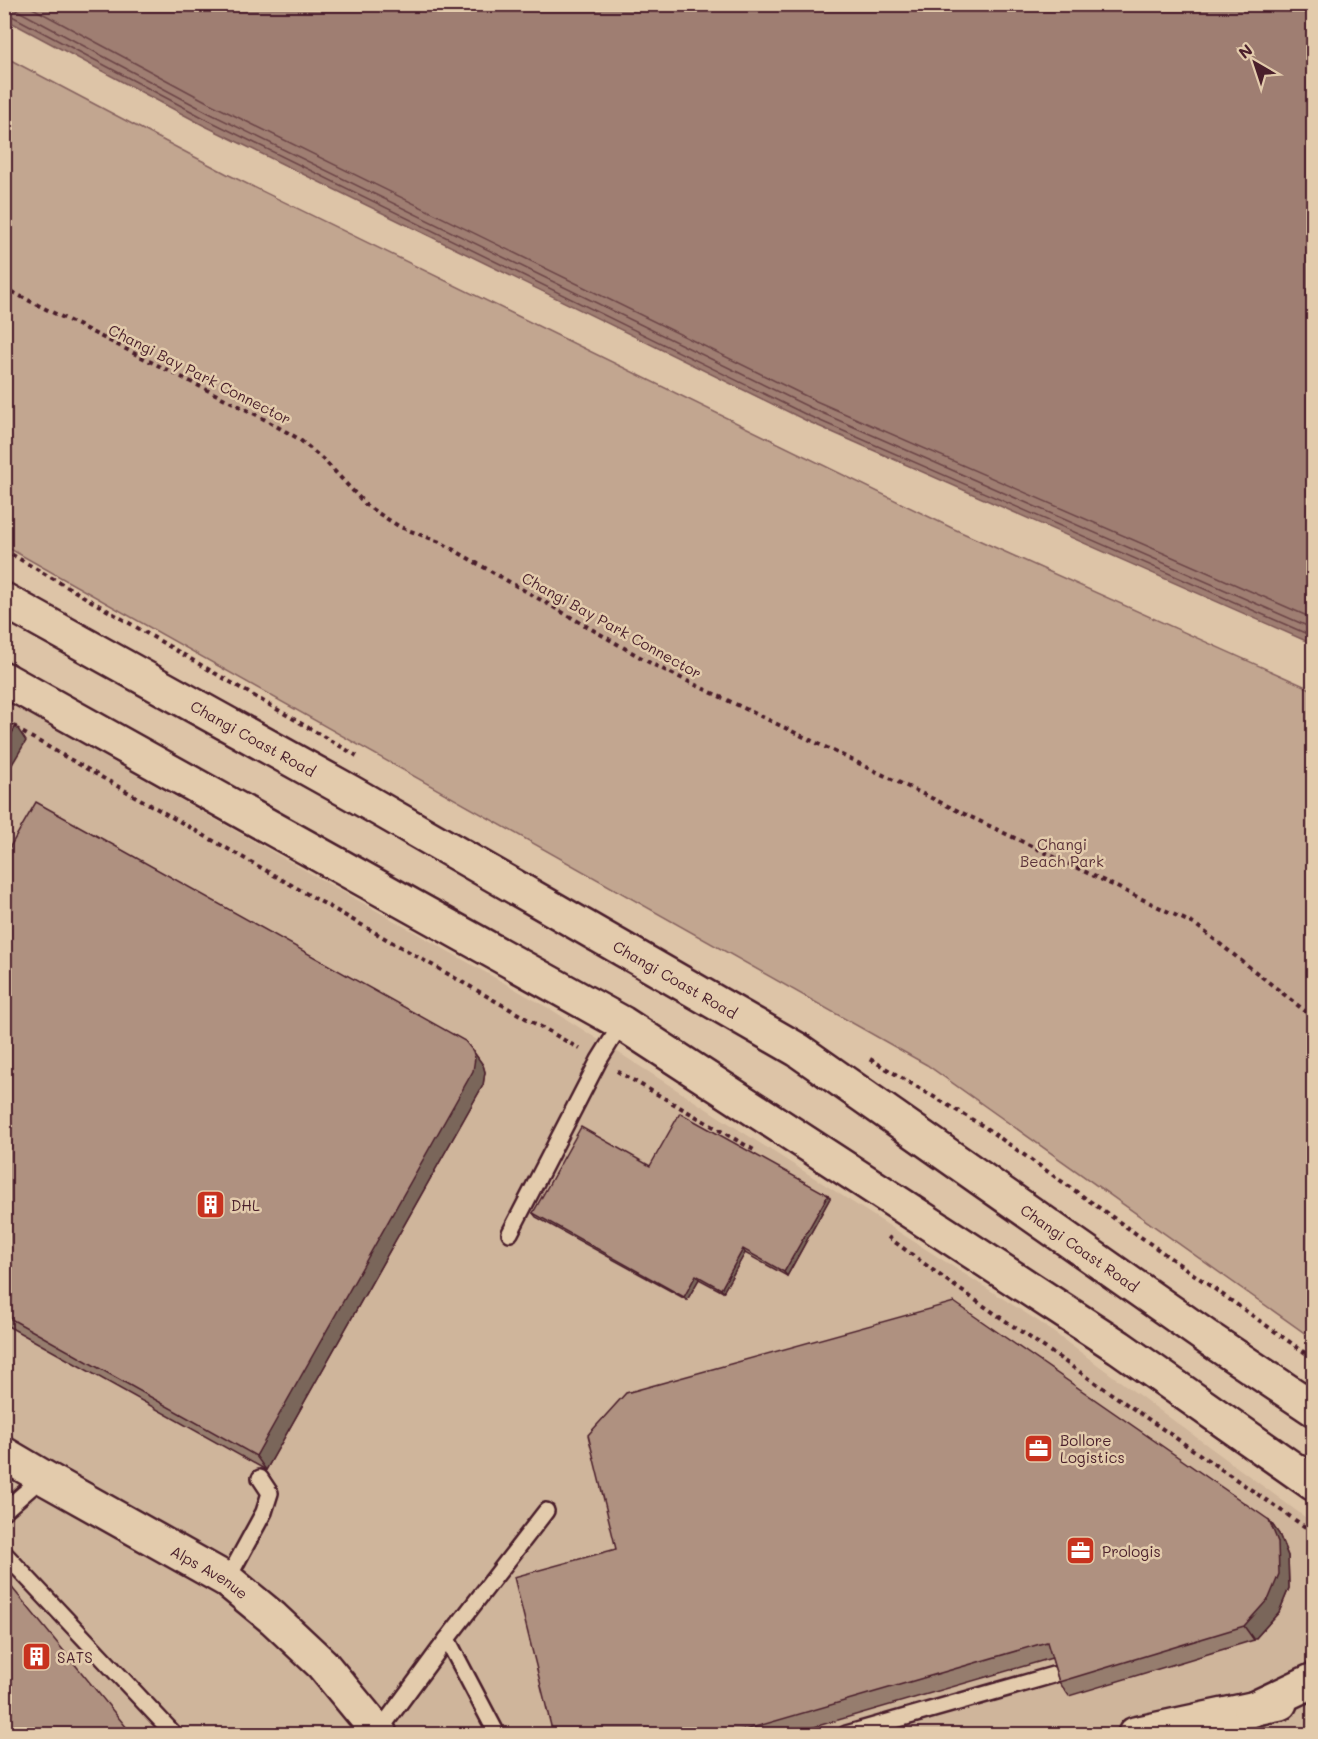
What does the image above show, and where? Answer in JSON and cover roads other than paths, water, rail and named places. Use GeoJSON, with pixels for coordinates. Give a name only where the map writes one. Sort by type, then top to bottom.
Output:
{"type":"FeatureCollection","features":[{"type":"Feature","properties":{"kind":"main road","name":"Changi Coast Road"},"geometry":{"type":"LineString","coordinates":[[4,600],[350,792],[798,1050],[1208,1338],[1314,1409]]}},
{"type":"Feature","properties":{"kind":"main road"},"geometry":{"type":"LineString","coordinates":[[4,679],[622,1023],[1119,1347],[1314,1484]]}},
{"type":"Feature","properties":{"kind":"main road","name":"Alps Avenue"},"geometry":{"type":"LineString","coordinates":[[4,1454],[227,1580],[273,1618],[322,1664],[379,1734]]}},
{"type":"Feature","properties":{"kind":"main road"},"geometry":{"type":"LineString","coordinates":[[1251,1710],[1314,1680]]}},
{"type":"Feature","properties":{"kind":"main road"},"geometry":{"type":"LineString","coordinates":[[1135,1734],[1314,1695]]}},
{"type":"Feature","properties":{"kind":"lane"},"geometry":{"type":"LineString","coordinates":[[510,1233],[599,1060],[622,1023]]}},
{"type":"Feature","properties":{"kind":"lane"},"geometry":{"type":"LineString","coordinates":[[4,1511],[43,1477]]}},
{"type":"Feature","properties":{"kind":"lane"},"geometry":{"type":"LineString","coordinates":[[227,1580],[264,1512],[270,1493],[260,1478]]}},
{"type":"Feature","properties":{"kind":"lane"},"geometry":{"type":"LineString","coordinates":[[379,1734],[447,1639],[546,1511]]}},
{"type":"Feature","properties":{"kind":"lane"},"geometry":{"type":"LineString","coordinates":[[4,1553],[174,1734]]}},
{"type":"Feature","properties":{"kind":"lane"},"geometry":{"type":"LineString","coordinates":[[447,1639],[497,1734]]}},
{"type":"Feature","properties":{"kind":"lane"},"geometry":{"type":"LineString","coordinates":[[846,1734],[1053,1675]]}},
{"type":"Feature","properties":{"kind":"water"},"geometry":{"type":"Polygon","coordinates":[[[4,5],[1313,5],[1313,644],[807,421],[203,125],[5,19],[4,5]]]}},
{"type":"Feature","properties":{"kind":"place","name":"DHL"},"geometry":{"type":"Point","coordinates":[210,1205]}},
{"type":"Feature","properties":{"kind":"place","name":"Bollore Logistics"},"geometry":{"type":"Point","coordinates":[1039,1449]}},
{"type":"Feature","properties":{"kind":"place","name":"Prologis"},"geometry":{"type":"Point","coordinates":[1081,1551]}},
{"type":"Feature","properties":{"kind":"place","name":"SATS"},"geometry":{"type":"Point","coordinates":[36,1657]}},
{"type":"Feature","properties":{"kind":"park label","name":"Changi Beach Park"},"geometry":{"type":"Point","coordinates":[1062,852]}}]}
